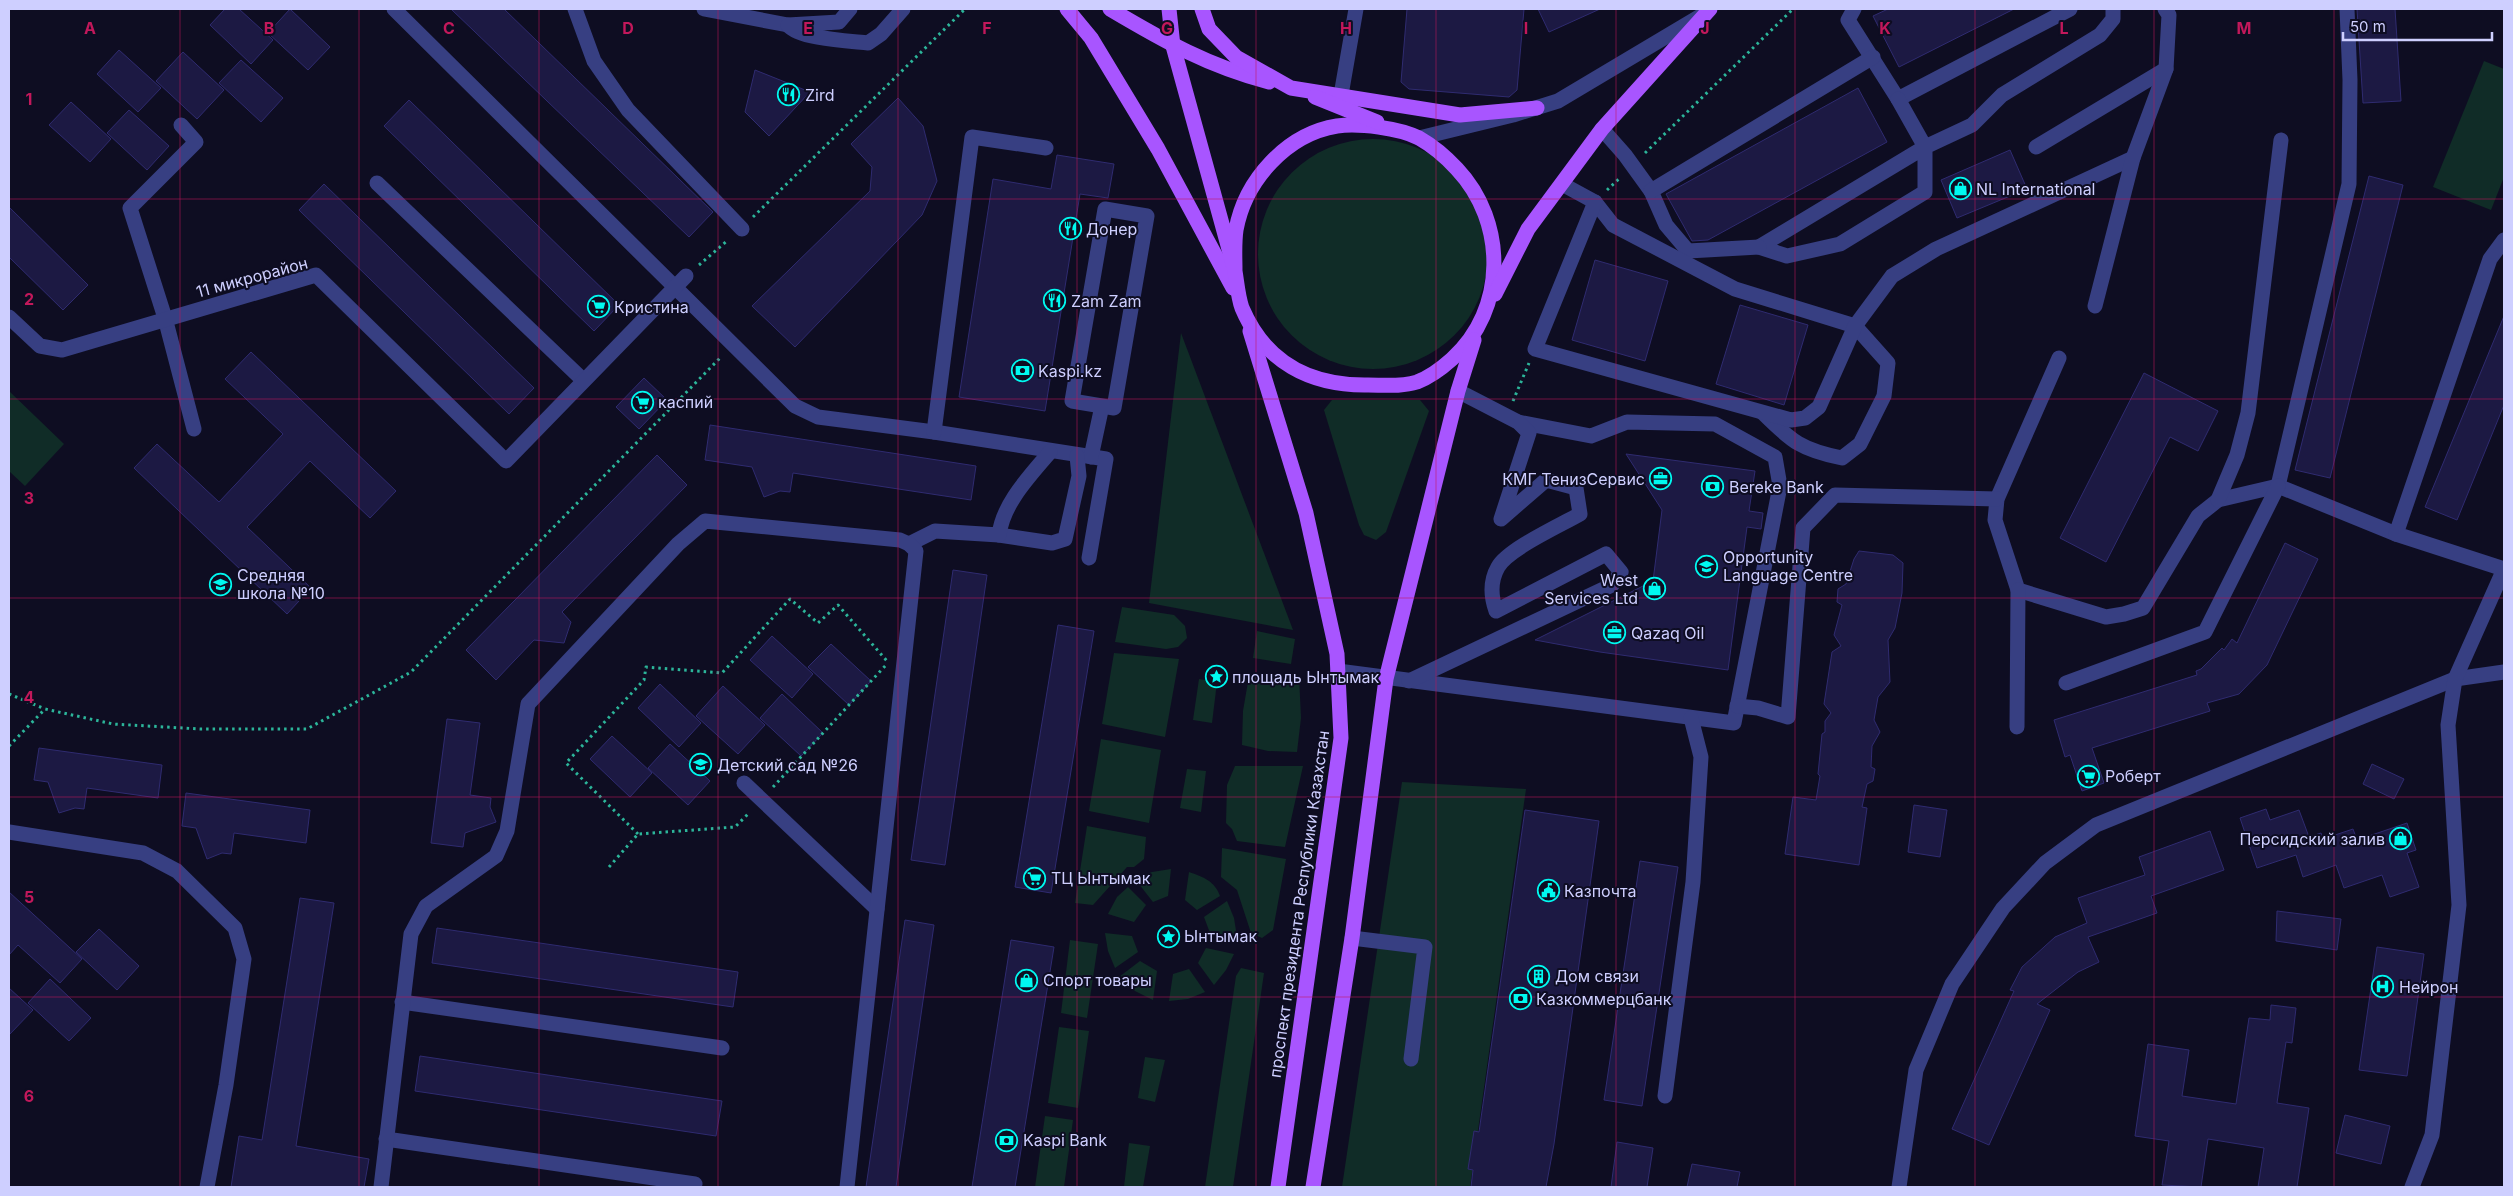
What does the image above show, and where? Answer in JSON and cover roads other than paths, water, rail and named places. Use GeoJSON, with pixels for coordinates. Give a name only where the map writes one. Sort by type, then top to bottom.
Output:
{"type":"FeatureCollection","features":[{"type":"Feature","properties":{"kind":"main road"},"geometry":{"type":"LineString","coordinates":[[1067,9],[1091,38],[1158,149],[1256,334],[1272,354],[1295,370],[1322,380],[1349,386],[1417,382],[1440,370],[1462,350],[1482,320],[1528,229],[1602,129],[1706,10]]}},
{"type":"Feature","properties":{"kind":"main road"},"geometry":{"type":"LineString","coordinates":[[1110,9],[1173,46],[1232,72],[1291,88],[1413,136],[1444,156],[1465,177],[1480,201],[1490,228],[1495,257],[1493,286],[1458,391],[1386,679],[1352,938],[1313,1187]]}},
{"type":"Feature","properties":{"kind":"main road"},"geometry":{"type":"LineString","coordinates":[[1169,9],[1173,46],[1235,271],[1241,305]]}},
{"type":"Feature","properties":{"kind":"main road"},"geometry":{"type":"LineString","coordinates":[[1202,9],[1209,29],[1236,58],[1291,88],[1460,115],[1537,108]]}},
{"type":"Feature","properties":{"kind":"main road"},"geometry":{"type":"LineString","coordinates":[[1235,271],[1236,230],[1243,208],[1268,165],[1290,145],[1322,129],[1350,124],[1413,136]]}},
{"type":"Feature","properties":{"kind":"main road","name":"проспект президента Республики Казахстан"},"geometry":{"type":"LineString","coordinates":[[1241,305],[1306,513],[1337,654],[1341,738],[1278,1187]]}},
{"type":"Feature","properties":{"kind":"street"},"geometry":{"type":"LineString","coordinates":[[394,9],[732,346],[795,406],[818,417],[934,432],[1050,452],[1106,459],[1089,558]]}},
{"type":"Feature","properties":{"kind":"street"},"geometry":{"type":"LineString","coordinates":[[575,9],[594,61],[628,110],[742,229]]}},
{"type":"Feature","properties":{"kind":"street"},"geometry":{"type":"LineString","coordinates":[[704,9],[788,25],[839,22],[850,9]]}},
{"type":"Feature","properties":{"kind":"street"},"geometry":{"type":"LineString","coordinates":[[788,25],[792,29],[816,37],[868,43],[881,34],[903,9]]}},
{"type":"Feature","properties":{"kind":"street"},"geometry":{"type":"LineString","coordinates":[[1341,95],[1356,9]]}},
{"type":"Feature","properties":{"kind":"street"},"geometry":{"type":"LineString","coordinates":[[1602,129],[1632,165],[1650,191],[1666,225],[1688,251],[1759,247],[1787,256],[1840,244],[1925,192],[1925,147],[1873,57],[1848,20],[1854,9]]}},
{"type":"Feature","properties":{"kind":"street"},"geometry":{"type":"LineString","coordinates":[[1898,99],[2070,9]]}},
{"type":"Feature","properties":{"kind":"street"},"geometry":{"type":"LineString","coordinates":[[1759,247],[1925,147],[1972,126],[2002,95],[2100,35],[2113,19],[2113,9]]}},
{"type":"Feature","properties":{"kind":"street"},"geometry":{"type":"LineString","coordinates":[[2094,306],[2133,158],[2166,69],[2169,16],[2165,9]]}},
{"type":"Feature","properties":{"kind":"street"},"geometry":{"type":"LineString","coordinates":[[2066,683],[2205,632],[2278,486],[2349,184],[2350,80],[2347,9]]}},
{"type":"Feature","properties":{"kind":"street"},"geometry":{"type":"LineString","coordinates":[[1413,136],[1537,108],[1558,101],[1706,10]]}},
{"type":"Feature","properties":{"kind":"street"},"geometry":{"type":"LineString","coordinates":[[1650,191],[1873,57]]}},
{"type":"Feature","properties":{"kind":"street"},"geometry":{"type":"LineString","coordinates":[[2036,147],[2166,69]]}},
{"type":"Feature","properties":{"kind":"street"},"geometry":{"type":"LineString","coordinates":[[181,125],[196,142],[130,208],[165,318],[194,429]]}},
{"type":"Feature","properties":{"kind":"street"},"geometry":{"type":"LineString","coordinates":[[934,432],[972,136],[1046,148]]}},
{"type":"Feature","properties":{"kind":"street"},"geometry":{"type":"LineString","coordinates":[[2218,500],[2237,456],[2248,413],[2281,140]]}},
{"type":"Feature","properties":{"kind":"street"},"geometry":{"type":"LineString","coordinates":[[1595,202],[1535,348],[1761,410],[1791,420],[1806,418],[1819,407],[1855,326],[1892,276],[1922,258],[2133,158]]}},
{"type":"Feature","properties":{"kind":"street"},"geometry":{"type":"LineString","coordinates":[[377,183],[583,380],[686,276]]}},
{"type":"Feature","properties":{"kind":"street"},"geometry":{"type":"LineString","coordinates":[[1562,184],[1595,202],[1612,225],[1735,289],[1855,326],[1888,363],[1884,396],[1860,444],[1842,458],[1813,452],[1789,439],[1761,410]]}},
{"type":"Feature","properties":{"kind":"street"},"geometry":{"type":"LineString","coordinates":[[1105,208],[1147,216],[1114,408],[1102,406],[1072,401],[1105,208]]}},
{"type":"Feature","properties":{"kind":"street"},"geometry":{"type":"LineString","coordinates":[[2396,534],[2490,259],[2504,240]]}},
{"type":"Feature","properties":{"kind":"street","name":"11 микрорайон"},"geometry":{"type":"LineString","coordinates":[[9,317],[40,346],[62,350],[165,318],[316,275],[506,461],[583,380]]}},
{"type":"Feature","properties":{"kind":"street"},"geometry":{"type":"LineString","coordinates":[[2017,727],[2018,590],[1995,520],[1997,499],[2059,358]]}},
{"type":"Feature","properties":{"kind":"street"},"geometry":{"type":"LineString","coordinates":[[1410,681],[1612,585],[1620,572],[1606,554],[1496,612],[1490,595],[1498,567],[1513,552],[1580,514],[1576,488],[1546,480],[1501,519],[1528,433],[1512,419],[1458,391]]}},
{"type":"Feature","properties":{"kind":"street"},"geometry":{"type":"LineString","coordinates":[[909,544],[935,531],[999,535],[1052,544],[1065,539],[1078,476],[1102,406]]}},
{"type":"Feature","properties":{"kind":"street"},"geometry":{"type":"LineString","coordinates":[[1338,671],[1386,679],[1734,723],[1780,486],[1775,457],[1715,424],[1626,422],[1591,436],[1512,419]]}},
{"type":"Feature","properties":{"kind":"street"},"geometry":{"type":"LineString","coordinates":[[999,535],[1001,520],[1018,493],[1050,452]]}},
{"type":"Feature","properties":{"kind":"street"},"geometry":{"type":"LineString","coordinates":[[2018,590],[2106,616],[2124,614],[2143,608],[2198,516],[2218,500],[2278,486],[2396,534],[2504,568]]}},
{"type":"Feature","properties":{"kind":"street"},"geometry":{"type":"LineString","coordinates":[[1737,706],[1758,708],[1788,718],[1803,528],[1834,495],[1997,499]]}},
{"type":"Feature","properties":{"kind":"street"},"geometry":{"type":"LineString","coordinates":[[381,1187],[411,934],[426,906],[496,856],[507,831],[528,704],[678,544],[705,521],[900,540],[909,544],[916,551],[847,1187]]}},
{"type":"Feature","properties":{"kind":"street"},"geometry":{"type":"LineString","coordinates":[[2504,568],[2504,582]]}},
{"type":"Feature","properties":{"kind":"street"},"geometry":{"type":"LineString","coordinates":[[2412,1187],[2432,1135],[2459,905],[2448,725],[2455,679],[2504,568]]}},
{"type":"Feature","properties":{"kind":"street"},"geometry":{"type":"LineString","coordinates":[[1899,1187],[1916,1070],[1952,984],[2003,908],[2045,863],[2096,825],[2455,679],[2504,672]]}},
{"type":"Feature","properties":{"kind":"street"},"geometry":{"type":"LineString","coordinates":[[1665,1096],[1693,882],[1702,757],[1691,718]]}},
{"type":"Feature","properties":{"kind":"street"},"geometry":{"type":"LineString","coordinates":[[744,783],[877,909]]}},
{"type":"Feature","properties":{"kind":"street"},"geometry":{"type":"LineString","coordinates":[[9,832],[143,853],[177,871],[235,928],[244,959],[226,1085],[207,1187]]}},
{"type":"Feature","properties":{"kind":"street"},"geometry":{"type":"LineString","coordinates":[[1352,938],[1425,947],[1411,1059]]}},
{"type":"Feature","properties":{"kind":"street"},"geometry":{"type":"LineString","coordinates":[[402,1002],[722,1048]]}},
{"type":"Feature","properties":{"kind":"street"},"geometry":{"type":"LineString","coordinates":[[386,1140],[695,1184]]}},
{"type":"Feature","properties":{"kind":"place","name":"Zird"},"geometry":{"type":"Point","coordinates":[789,95]}},
{"type":"Feature","properties":{"kind":"place","name":"NL International"},"geometry":{"type":"Point","coordinates":[1960,189]}},
{"type":"Feature","properties":{"kind":"place","name":"Донер"},"geometry":{"type":"Point","coordinates":[1070,229]}},
{"type":"Feature","properties":{"kind":"place","name":"Zam Zam"},"geometry":{"type":"Point","coordinates":[1055,301]}},
{"type":"Feature","properties":{"kind":"place","name":"Кристина"},"geometry":{"type":"Point","coordinates":[598,307]}},
{"type":"Feature","properties":{"kind":"place","name":"Kaspi.kz"},"geometry":{"type":"Point","coordinates":[1022,371]}},
{"type":"Feature","properties":{"kind":"place","name":"каспий"},"geometry":{"type":"Point","coordinates":[642,402]}},
{"type":"Feature","properties":{"kind":"place","name":"КМГ ТенизСервис"},"geometry":{"type":"Point","coordinates":[1661,479]}},
{"type":"Feature","properties":{"kind":"place","name":"Bereke Bank"},"geometry":{"type":"Point","coordinates":[1713,487]}},
{"type":"Feature","properties":{"kind":"place","name":"Opportunity Language Centre"},"geometry":{"type":"Point","coordinates":[1707,566]}},
{"type":"Feature","properties":{"kind":"place","name":"Средняя школа №10"},"geometry":{"type":"Point","coordinates":[221,584]}},
{"type":"Feature","properties":{"kind":"place","name":"West Services Ltd"},"geometry":{"type":"Point","coordinates":[1654,589]}},
{"type":"Feature","properties":{"kind":"place","name":"Qazaq Oil"},"geometry":{"type":"Point","coordinates":[1615,633]}},
{"type":"Feature","properties":{"kind":"place","name":"площадь Ынтымак"},"geometry":{"type":"Point","coordinates":[1216,677]}},
{"type":"Feature","properties":{"kind":"place","name":"Детский сад №26"},"geometry":{"type":"Point","coordinates":[701,765]}},
{"type":"Feature","properties":{"kind":"place","name":"Роберт"},"geometry":{"type":"Point","coordinates":[2089,776]}},
{"type":"Feature","properties":{"kind":"place","name":"Персидский залив"},"geometry":{"type":"Point","coordinates":[2401,839]}},
{"type":"Feature","properties":{"kind":"place","name":"ТЦ Ынтымак"},"geometry":{"type":"Point","coordinates":[1035,878]}},
{"type":"Feature","properties":{"kind":"place","name":"Казпочта"},"geometry":{"type":"Point","coordinates":[1548,891]}},
{"type":"Feature","properties":{"kind":"place","name":"Ынтымак"},"geometry":{"type":"Point","coordinates":[1168,936]}},
{"type":"Feature","properties":{"kind":"place","name":"Дом связи"},"geometry":{"type":"Point","coordinates":[1539,976]}},
{"type":"Feature","properties":{"kind":"place","name":"Спорт товары"},"geometry":{"type":"Point","coordinates":[1027,980]}},
{"type":"Feature","properties":{"kind":"place","name":"Нейрон"},"geometry":{"type":"Point","coordinates":[2383,987]}},
{"type":"Feature","properties":{"kind":"place","name":"Казкоммерцбанк"},"geometry":{"type":"Point","coordinates":[1520,999]}},
{"type":"Feature","properties":{"kind":"place","name":"Kaspi Bank"},"geometry":{"type":"Point","coordinates":[1007,1140]}}]}
